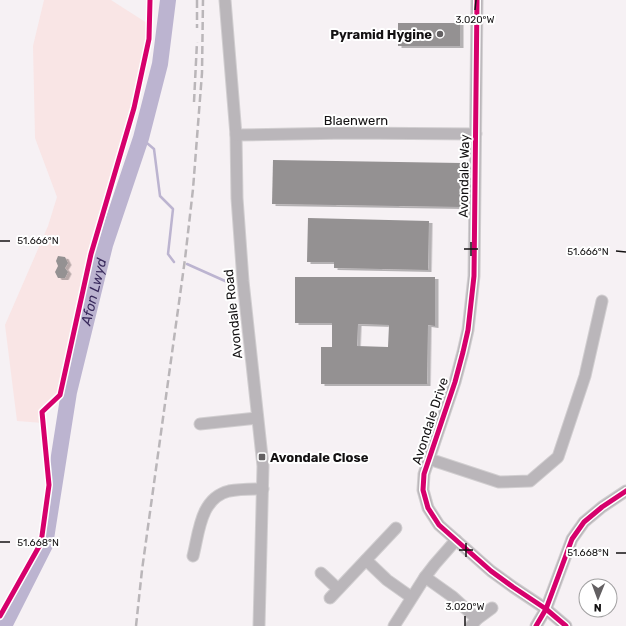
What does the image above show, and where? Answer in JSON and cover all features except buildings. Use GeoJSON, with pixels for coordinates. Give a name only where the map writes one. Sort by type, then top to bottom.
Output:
{"type":"FeatureCollection","features":[{"type":"Feature","properties":{"kind":"street","name":"Avondale Road"},"geometry":{"type":"LineString","coordinates":[[225,0],[236,135],[237,198],[243,281],[257,418],[263,461],[259,626]]}},
{"type":"Feature","properties":{"kind":"street","name":"Avondale Way"},"geometry":{"type":"LineString","coordinates":[[463,352],[468,330],[474,276],[477,0]]}},
{"type":"Feature","properties":{"kind":"street","name":"Blaenwern"},"geometry":{"type":"LineString","coordinates":[[236,135],[347,133],[476,134]]}},
{"type":"Feature","properties":{"kind":"street"},"geometry":{"type":"LineString","coordinates":[[429,459],[499,482],[530,481],[558,457],[585,376],[602,301]]}},
{"type":"Feature","properties":{"kind":"street","name":"Avondale Drive"},"geometry":{"type":"LineString","coordinates":[[463,352],[454,386],[424,474],[423,490],[428,508],[439,525],[496,575],[546,609],[566,626]]}},
{"type":"Feature","properties":{"kind":"street"},"geometry":{"type":"LineString","coordinates":[[200,424],[257,418]]}},
{"type":"Feature","properties":{"kind":"street"},"geometry":{"type":"LineString","coordinates":[[193,556],[203,515],[210,502],[218,495],[227,492],[263,488]]}},
{"type":"Feature","properties":{"kind":"street"},"geometry":{"type":"LineString","coordinates":[[536,626],[546,609],[572,539],[584,522],[602,507],[626,491]]}},
{"type":"Feature","properties":{"kind":"street"},"geometry":{"type":"LineString","coordinates":[[330,598],[396,528]]}},
{"type":"Feature","properties":{"kind":"street"},"geometry":{"type":"LineString","coordinates":[[394,626],[425,577],[456,540]]}},
{"type":"Feature","properties":{"kind":"street"},"geometry":{"type":"LineString","coordinates":[[366,560],[387,580],[411,597]]}},
{"type":"Feature","properties":{"kind":"street"},"geometry":{"type":"LineString","coordinates":[[321,573],[338,589]]}},
{"type":"Feature","properties":{"kind":"street"},"geometry":{"type":"LineString","coordinates":[[425,577],[453,597],[474,622],[492,608]]}},
{"type":"Feature","properties":{"kind":"shaded area"},"geometry":{"type":"Polygon","coordinates":[[[44,0],[111,0],[150,25],[149,39],[134,108],[91,254],[60,395],[42,412],[43,423],[17,421],[5,325],[48,226],[57,197],[35,138],[33,46],[44,0]]]}},
{"type":"Feature","properties":{"kind":"waterway","name":"Afon Lwyd"},"geometry":{"type":"LineString","coordinates":[[4,626],[45,545],[69,392],[105,245],[141,138],[160,64],[168,0]]}},
{"type":"Feature","properties":{"kind":"waterway"},"geometry":{"type":"LineString","coordinates":[[141,138],[154,149],[160,196],[173,209],[168,254],[174,262]]}},
{"type":"Feature","properties":{"kind":"waterway"},"geometry":{"type":"LineString","coordinates":[[187,264],[234,285]]}},
{"type":"Feature","properties":{"kind":"railway"},"geometry":{"type":"LineString","coordinates":[[197,0],[197,28]]}},
{"type":"Feature","properties":{"kind":"railway"},"geometry":{"type":"LineString","coordinates":[[136,626],[142,570],[185,259],[193,189],[202,73],[203,0]]}},
{"type":"Feature","properties":{"kind":"railway"},"geometry":{"type":"LineString","coordinates":[[194,102],[197,42]]}},
{"type":"Feature","properties":{"kind":"cycle path"},"geometry":{"type":"LineString","coordinates":[[0,616],[41,543],[49,485],[42,412],[60,395],[91,254],[134,108],[149,39],[150,0]]}},
{"type":"Feature","properties":{"kind":"cycle path"},"geometry":{"type":"LineString","coordinates":[[477,0],[474,276],[468,330],[463,352],[455,382],[424,474],[423,490],[428,508],[439,525],[491,571],[546,609],[566,626]]}},
{"type":"Feature","properties":{"kind":"cycle path"},"geometry":{"type":"LineString","coordinates":[[536,626],[546,609],[572,539],[584,522],[602,507],[626,491]]}},
{"type":"Feature","properties":{"kind":"place","name":"Pyramid Hygine"},"geometry":{"type":"Point","coordinates":[440,34]}},
{"type":"Feature","properties":{"kind":"place","name":"Avondale Close"},"geometry":{"type":"Point","coordinates":[262,457]}}]}
